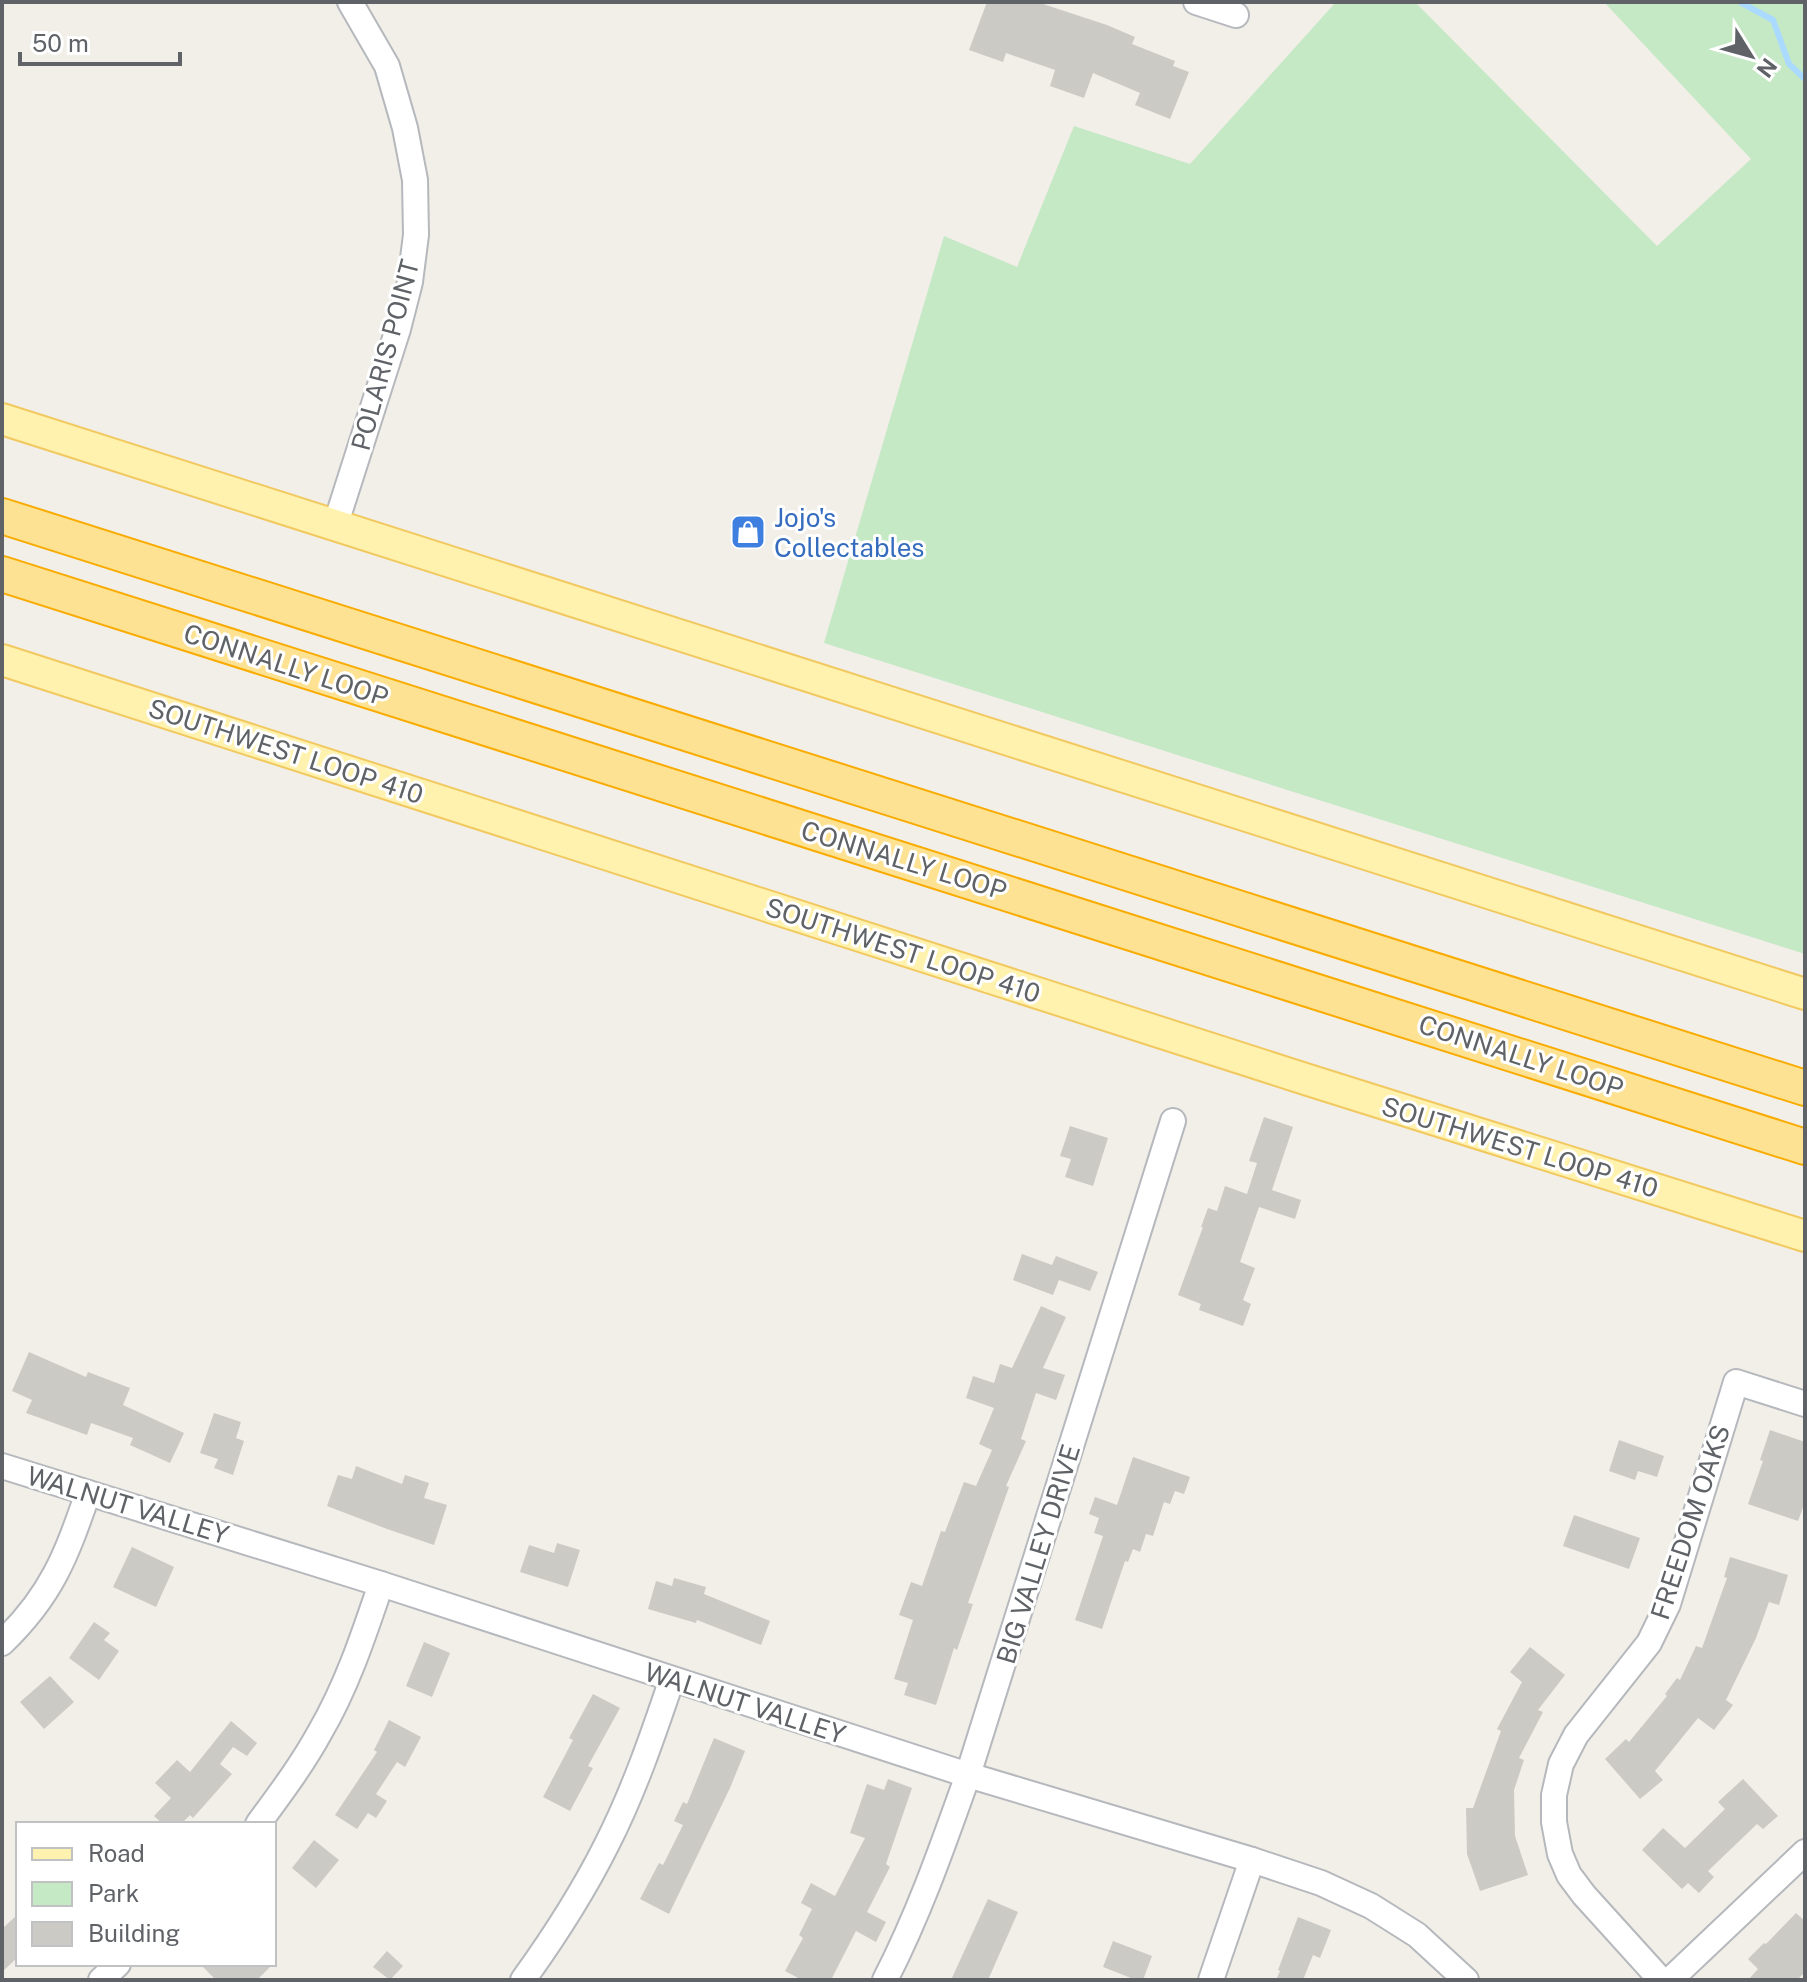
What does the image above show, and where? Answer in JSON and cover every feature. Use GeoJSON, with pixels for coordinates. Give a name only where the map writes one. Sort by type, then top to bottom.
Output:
{"type":"FeatureCollection","features":[{"type":"Feature","properties":{"kind":"highway","name":"CONNALLY LOOP"},"geometry":{"type":"LineString","coordinates":[[2,516],[1805,1088]]}},
{"type":"Feature","properties":{"kind":"highway","name":"CONNALLY LOOP"},"geometry":{"type":"LineString","coordinates":[[2,574],[1805,1147]]}},
{"type":"Feature","properties":{"kind":"main road"},"geometry":{"type":"LineString","coordinates":[[2,419],[1805,994]]}},
{"type":"Feature","properties":{"kind":"main road","name":"SOUTHWEST LOOP 410"},"geometry":{"type":"LineString","coordinates":[[2,660],[1302,1078],[1805,1236]]}},
{"type":"Feature","properties":{"kind":"street","name":"POLARIS POINT"},"geometry":{"type":"LineString","coordinates":[[335,526],[398,329],[410,282],[416,235],[415,180],[391,78],[350,2]]}},
{"type":"Feature","properties":{"kind":"street"},"geometry":{"type":"LineString","coordinates":[[1196,2],[1236,15]]}},
{"type":"Feature","properties":{"kind":"street","name":"BIG VALLEY DRIVE"},"geometry":{"type":"LineString","coordinates":[[885,1980],[903,1946],[930,1880],[968,1775],[1173,1121]]}},
{"type":"Feature","properties":{"kind":"street","name":"FREEDOM OAKS"},"geometry":{"type":"LineString","coordinates":[[1661,1980],[1569,1875],[1560,1854],[1554,1822],[1554,1795],[1561,1764],[1576,1735],[1649,1643],[1668,1604],[1736,1382],[1805,1404]]}},
{"type":"Feature","properties":{"kind":"street","name":"WALNUT VALLEY"},"geometry":{"type":"LineString","coordinates":[[2,1466],[381,1584],[968,1775],[1321,1883],[1371,1906],[1417,1935],[1466,1980]]}},
{"type":"Feature","properties":{"kind":"street"},"geometry":{"type":"LineString","coordinates":[[2,1643],[39,1602],[55,1577],[68,1551],[88,1493]]}},
{"type":"Feature","properties":{"kind":"street"},"geometry":{"type":"LineString","coordinates":[[260,1822],[322,1730],[348,1674],[381,1584]]}},
{"type":"Feature","properties":{"kind":"street"},"geometry":{"type":"LineString","coordinates":[[523,1980],[559,1930],[608,1844],[647,1754],[672,1679]]}},
{"type":"Feature","properties":{"kind":"street"},"geometry":{"type":"LineString","coordinates":[[1670,1980],[1805,1852]]}},
{"type":"Feature","properties":{"kind":"street"},"geometry":{"type":"LineString","coordinates":[[1211,1980],[1252,1860]]}},
{"type":"Feature","properties":{"kind":"street"},"geometry":{"type":"LineString","coordinates":[[101,1980],[116,1966]]}},
{"type":"Feature","properties":{"kind":"green space"},"geometry":{"type":"Polygon","coordinates":[[[1336,2],[1415,2],[1657,246],[1751,159],[1604,2],[1805,2],[1805,954],[824,643],[944,236],[1017,267],[1074,126],[1190,164],[1336,2]]]}},
{"type":"Feature","properties":{"kind":"building"},"geometry":{"type":"Polygon","coordinates":[[[987,2],[1037,2],[1107,25],[1135,37],[1132,44],[1175,61],[1173,66],[1189,72],[1170,119],[1135,105],[1140,93],[1093,73],[1084,98],[1050,86],[1055,70],[1006,53],[1003,62],[969,50],[987,2]]]}},
{"type":"Feature","properties":{"kind":"building"},"geometry":{"type":"Polygon","coordinates":[[[1264,1117],[1293,1127],[1272,1190],[1301,1200],[1295,1219],[1259,1207],[1240,1262],[1255,1268],[1243,1300],[1251,1304],[1243,1326],[1199,1310],[1201,1304],[1178,1295],[1208,1208],[1217,1211],[1225,1186],[1247,1194],[1257,1163],[1249,1161],[1264,1117]]]}},
{"type":"Feature","properties":{"kind":"building"},"geometry":{"type":"Polygon","coordinates":[[[1070,1126],[1108,1138],[1093,1186],[1065,1177],[1071,1159],[1060,1156],[1070,1126]]]}},
{"type":"Feature","properties":{"kind":"building"},"geometry":{"type":"Polygon","coordinates":[[[1022,1254],[1052,1265],[1056,1256],[1098,1272],[1090,1291],[1059,1280],[1053,1295],[1013,1280],[1022,1254]]]}},
{"type":"Feature","properties":{"kind":"building"},"geometry":{"type":"Polygon","coordinates":[[[1041,1306],[1066,1317],[1043,1368],[1065,1375],[1056,1400],[1036,1393],[1021,1439],[1026,1441],[1006,1486],[1009,1487],[968,1603],[973,1604],[957,1650],[954,1648],[936,1705],[904,1695],[908,1683],[894,1679],[913,1620],[899,1615],[911,1582],[922,1586],[941,1531],[945,1532],[964,1482],[976,1486],[992,1450],[979,1444],[994,1408],[966,1398],[973,1376],[994,1383],[1000,1364],[1012,1368],[1041,1306]]]}},
{"type":"Feature","properties":{"kind":"building"},"geometry":{"type":"Polygon","coordinates":[[[29,1352],[86,1377],[88,1372],[130,1388],[123,1405],[184,1433],[170,1463],[130,1445],[133,1438],[91,1423],[87,1435],[26,1413],[32,1400],[12,1391],[29,1352]]]}},
{"type":"Feature","properties":{"kind":"building"},"geometry":{"type":"Polygon","coordinates":[[[214,1413],[241,1422],[236,1438],[244,1441],[233,1475],[214,1468],[218,1459],[200,1453],[214,1413]]]}},
{"type":"Feature","properties":{"kind":"building"},"geometry":{"type":"Polygon","coordinates":[[[1770,1430],[1805,1442],[1805,1502],[1798,1521],[1748,1504],[1770,1430]]]}},
{"type":"Feature","properties":{"kind":"building"},"geometry":{"type":"Polygon","coordinates":[[[1619,1440],[1664,1456],[1657,1477],[1638,1471],[1635,1480],[1609,1471],[1619,1440]]]}},
{"type":"Feature","properties":{"kind":"building"},"geometry":{"type":"Polygon","coordinates":[[[1133,1457],[1190,1477],[1184,1494],[1175,1491],[1170,1504],[1164,1502],[1153,1536],[1146,1534],[1140,1552],[1133,1549],[1128,1562],[1125,1561],[1102,1629],[1075,1620],[1103,1536],[1094,1533],[1099,1518],[1089,1514],[1095,1497],[1117,1505],[1133,1457]]]}},
{"type":"Feature","properties":{"kind":"building"},"geometry":{"type":"Polygon","coordinates":[[[356,1466],[402,1484],[405,1475],[429,1483],[424,1498],[447,1505],[434,1545],[327,1506],[338,1475],[352,1479],[356,1466]]]}},
{"type":"Feature","properties":{"kind":"building"},"geometry":{"type":"Polygon","coordinates":[[[1574,1515],[1640,1538],[1629,1569],[1563,1546],[1574,1515]]]}},
{"type":"Feature","properties":{"kind":"building"},"geometry":{"type":"Polygon","coordinates":[[[557,1543],[580,1550],[568,1587],[520,1572],[529,1545],[554,1553],[557,1543]]]}},
{"type":"Feature","properties":{"kind":"building"},"geometry":{"type":"Polygon","coordinates":[[[132,1547],[174,1567],[156,1607],[113,1587],[132,1547]]]}},
{"type":"Feature","properties":{"kind":"building"},"geometry":{"type":"Polygon","coordinates":[[[1730,1557],[1788,1575],[1779,1605],[1769,1602],[1756,1638],[1726,1700],[1733,1705],[1714,1730],[1698,1718],[1655,1771],[1663,1780],[1640,1799],[1605,1759],[1626,1739],[1629,1742],[1667,1696],[1665,1694],[1677,1678],[1680,1680],[1696,1646],[1702,1648],[1727,1578],[1724,1577],[1730,1557]]]}},
{"type":"Feature","properties":{"kind":"building"},"geometry":{"type":"Polygon","coordinates":[[[674,1578],[706,1587],[704,1594],[770,1621],[761,1645],[697,1620],[696,1623],[648,1609],[656,1581],[672,1586],[674,1578]]]}},
{"type":"Feature","properties":{"kind":"building"},"geometry":{"type":"Polygon","coordinates":[[[94,1622],[110,1633],[104,1640],[119,1651],[99,1680],[69,1658],[94,1622]]]}},
{"type":"Feature","properties":{"kind":"building"},"geometry":{"type":"Polygon","coordinates":[[[424,1642],[450,1653],[432,1697],[406,1686],[424,1642]]]}},
{"type":"Feature","properties":{"kind":"building"},"geometry":{"type":"Polygon","coordinates":[[[1530,1647],[1565,1675],[1538,1710],[1543,1712],[1519,1758],[1524,1760],[1514,1790],[1515,1836],[1528,1875],[1480,1891],[1467,1854],[1466,1808],[1473,1808],[1501,1731],[1497,1729],[1522,1682],[1510,1672],[1530,1647]]]}},
{"type":"Feature","properties":{"kind":"building"},"geometry":{"type":"Polygon","coordinates":[[[50,1676],[74,1702],[44,1729],[20,1702],[50,1676]]]}},
{"type":"Feature","properties":{"kind":"building"},"geometry":{"type":"Polygon","coordinates":[[[593,1694],[620,1708],[588,1766],[593,1768],[570,1811],[543,1797],[593,1694]]]}},
{"type":"Feature","properties":{"kind":"building"},"geometry":{"type":"Polygon","coordinates":[[[389,1720],[421,1737],[405,1767],[397,1762],[376,1794],[387,1801],[376,1818],[368,1813],[357,1829],[335,1815],[377,1752],[374,1750],[389,1720]]]}},
{"type":"Feature","properties":{"kind":"building"},"geometry":{"type":"Polygon","coordinates":[[[231,1721],[257,1743],[247,1756],[233,1747],[220,1764],[232,1774],[193,1818],[190,1815],[183,1822],[161,1822],[154,1816],[171,1798],[155,1783],[177,1760],[190,1772],[231,1721]]]}},
{"type":"Feature","properties":{"kind":"building"},"geometry":{"type":"Polygon","coordinates":[[[714,1738],[745,1751],[669,1914],[640,1899],[659,1863],[663,1865],[683,1825],[674,1821],[683,1802],[687,1804],[714,1738]]]}},
{"type":"Feature","properties":{"kind":"building"},"geometry":{"type":"Polygon","coordinates":[[[888,1779],[912,1788],[886,1864],[890,1867],[867,1912],[886,1922],[876,1942],[856,1931],[831,1980],[802,1980],[785,1971],[803,1938],[799,1935],[812,1909],[801,1903],[811,1883],[835,1896],[865,1838],[850,1833],[867,1784],[884,1790],[888,1779]]]}},
{"type":"Feature","properties":{"kind":"building"},"geometry":{"type":"Polygon","coordinates":[[[1743,1779],[1778,1816],[1763,1829],[1757,1824],[1708,1871],[1714,1877],[1699,1893],[1688,1883],[1682,1889],[1642,1850],[1663,1828],[1685,1848],[1725,1809],[1718,1802],[1743,1779]]]}},
{"type":"Feature","properties":{"kind":"building"},"geometry":{"type":"Polygon","coordinates":[[[314,1840],[339,1860],[316,1888],[292,1868],[314,1840]]]}},
{"type":"Feature","properties":{"kind":"building"},"geometry":{"type":"Polygon","coordinates":[[[988,1899],[1018,1912],[988,1980],[951,1980],[988,1899]]]}},
{"type":"Feature","properties":{"kind":"building"},"geometry":{"type":"Polygon","coordinates":[[[1796,1913],[1805,1921],[1805,1972],[1797,1980],[1748,1980],[1758,1969],[1748,1959],[1796,1913]]]}},
{"type":"Feature","properties":{"kind":"building"},"geometry":{"type":"Polygon","coordinates":[[[16,1916],[16,1959],[2,1972],[2,1929],[16,1916]]]}},
{"type":"Feature","properties":{"kind":"building"},"geometry":{"type":"Polygon","coordinates":[[[1298,1917],[1331,1930],[1320,1958],[1313,1955],[1303,1980],[1276,1980],[1278,1970],[1298,1917]]]}},
{"type":"Feature","properties":{"kind":"building"},"geometry":{"type":"Polygon","coordinates":[[[1113,1941],[1152,1956],[1143,1980],[1103,1967],[1113,1941]]]}},
{"type":"Feature","properties":{"kind":"building"},"geometry":{"type":"Polygon","coordinates":[[[387,1951],[403,1966],[390,1980],[373,1967],[387,1951]]]}},
{"type":"Feature","properties":{"kind":"building"},"geometry":{"type":"Polygon","coordinates":[[[202,1966],[271,1966],[257,1980],[216,1980],[202,1966]]]}},
{"type":"Feature","properties":{"kind":"waterway"},"geometry":{"type":"LineString","coordinates":[[1740,2],[1773,20],[1789,64],[1805,79]]}},
{"type":"Feature","properties":{"kind":"place","name":"Jojo's Collectables"},"geometry":{"type":"Point","coordinates":[748,532]}}]}
